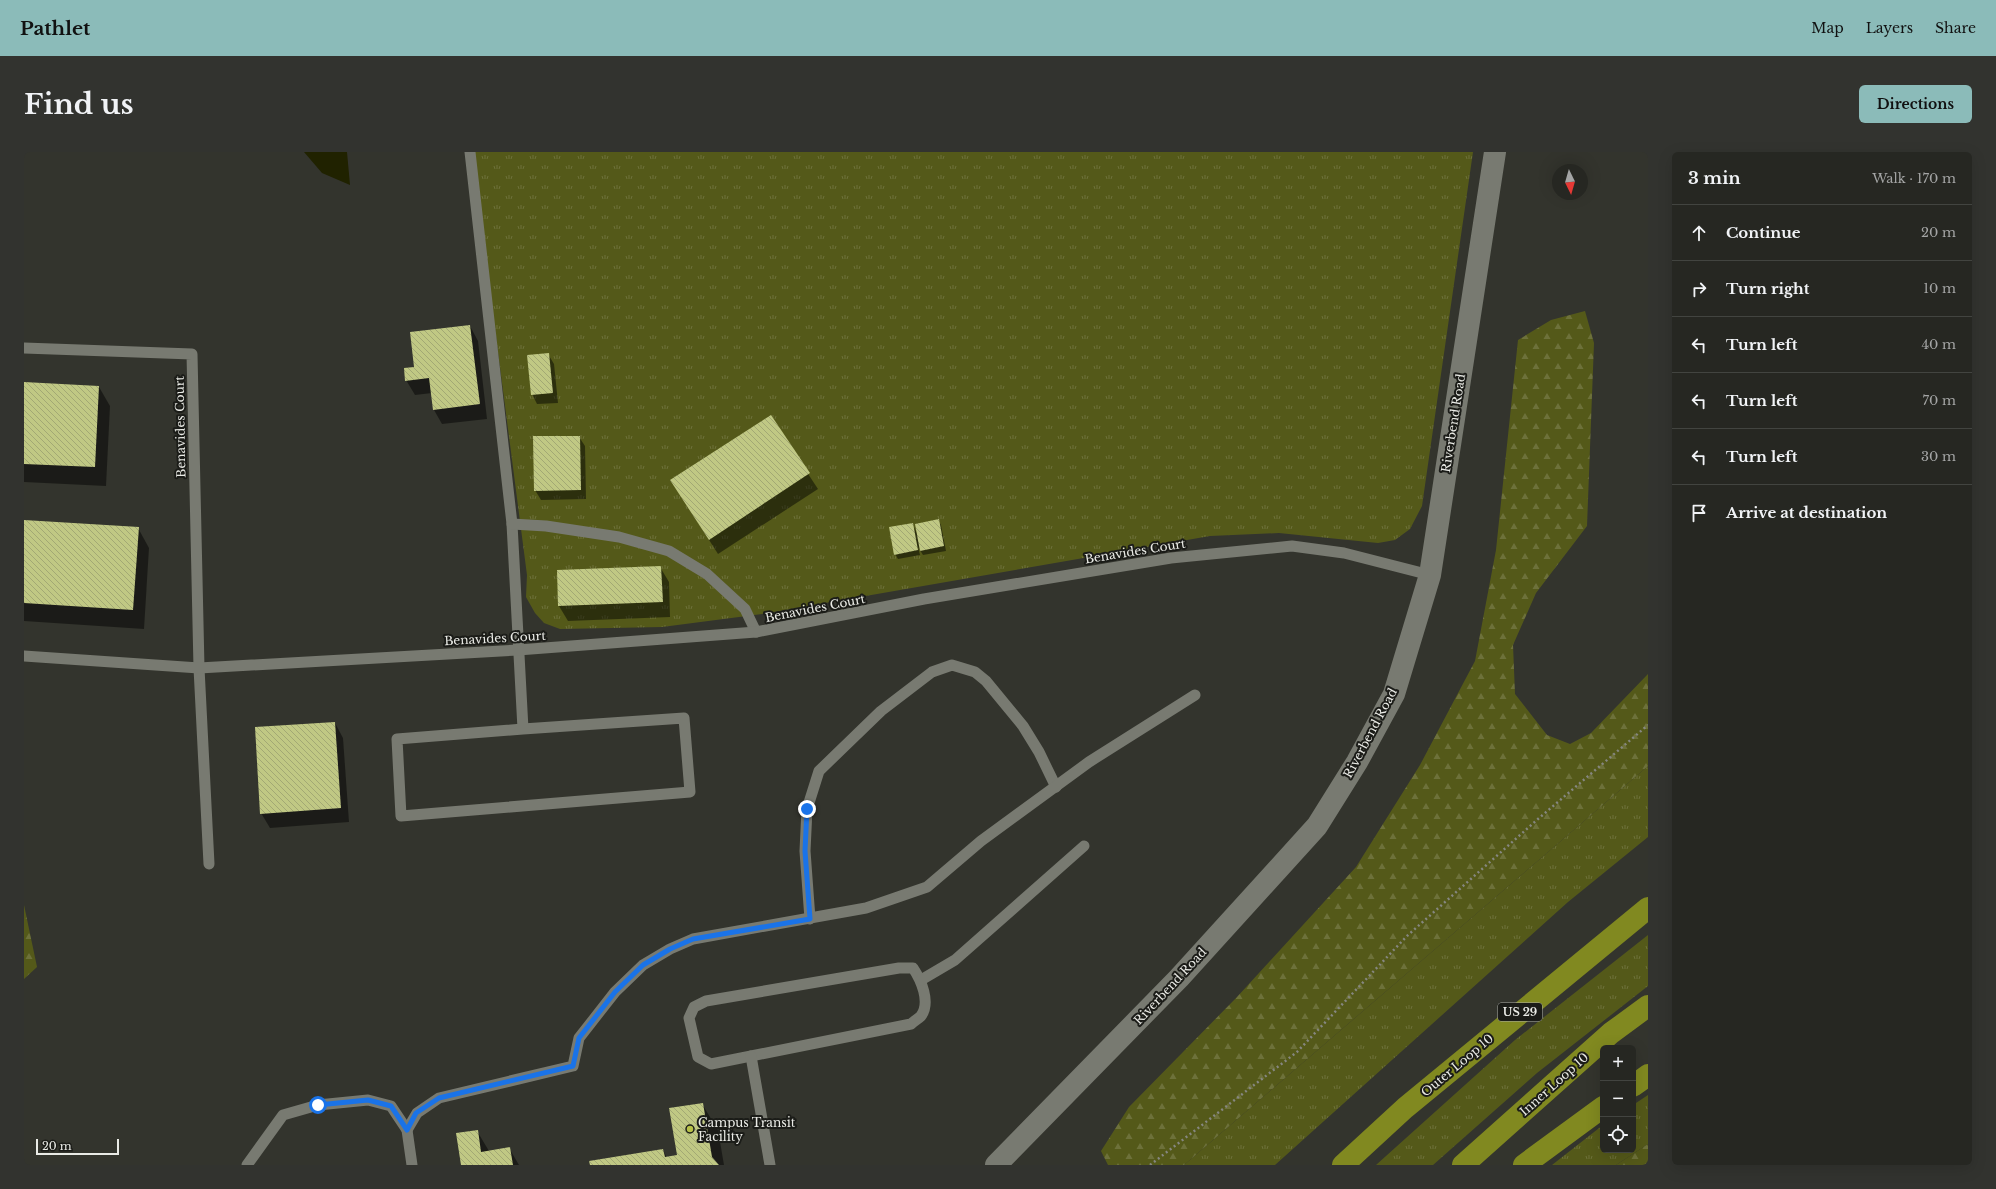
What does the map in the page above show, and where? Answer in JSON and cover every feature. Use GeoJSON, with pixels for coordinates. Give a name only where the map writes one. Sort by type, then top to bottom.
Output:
{"type":"FeatureCollection","features":[{"type":"Feature","properties":{"kind":"highway","name":"Outer Loop 10"},"geometry":{"type":"LineString","coordinates":[[1344,1165],[1405,1108],[1644,909]]}},
{"type":"Feature","properties":{"kind":"highway","name":"Inner Loop 10"},"geometry":{"type":"LineString","coordinates":[[1463,1165],[1611,1033],[1648,1006]]}},
{"type":"Feature","properties":{"kind":"highway"},"geometry":{"type":"LineString","coordinates":[[1636,1084],[1648,1075]]}},
{"type":"Feature","properties":{"kind":"highway"},"geometry":{"type":"LineString","coordinates":[[1524,1165],[1600,1109]]}},
{"type":"Feature","properties":{"kind":"street","name":"Riverbend Road"},"geometry":{"type":"LineString","coordinates":[[996,1165],[1179,978],[1317,826],[1356,762],[1394,694],[1430,575],[1495,152]]}},
{"type":"Feature","properties":{"kind":"lane"},"geometry":{"type":"LineString","coordinates":[[470,152],[512,524],[518,650],[524,729]]}},
{"type":"Feature","properties":{"kind":"lane","name":"Benavides Court"},"geometry":{"type":"LineString","coordinates":[[24,348],[192,354],[199,668]]}},
{"type":"Feature","properties":{"kind":"lane"},"geometry":{"type":"LineString","coordinates":[[512,524],[546,526],[619,537],[669,551],[707,574],[745,609],[756,632]]}},
{"type":"Feature","properties":{"kind":"lane","name":"Benavides Court"},"geometry":{"type":"LineString","coordinates":[[24,656],[199,668],[518,650],[756,632],[924,600],[1171,558],[1292,546],[1344,553],[1430,575]]}},
{"type":"Feature","properties":{"kind":"lane"},"geometry":{"type":"LineString","coordinates":[[810,919],[805,851],[807,809],[819,771],[881,711],[932,672],[952,665],[975,672],[986,681],[1023,726],[1039,752],[1056,787]]}},
{"type":"Feature","properties":{"kind":"lane"},"geometry":{"type":"LineString","coordinates":[[199,668],[208,864]]}},
{"type":"Feature","properties":{"kind":"lane"},"geometry":{"type":"LineString","coordinates":[[407,1130],[416,1113],[439,1098],[573,1066],[579,1038],[615,992],[643,965],[670,949],[693,939],[866,908],[927,887],[982,841],[1089,762],[1195,695]]}},
{"type":"Feature","properties":{"kind":"lane"},"geometry":{"type":"LineString","coordinates":[[684,718],[690,792],[401,816],[397,739],[524,729],[684,718]]}},
{"type":"Feature","properties":{"kind":"lane"},"geometry":{"type":"LineString","coordinates":[[921,980],[955,960],[1084,846]]}},
{"type":"Feature","properties":{"kind":"lane"},"geometry":{"type":"LineString","coordinates":[[899,968],[913,968],[921,980],[924,1003],[921,1015],[911,1024],[751,1056],[711,1064],[698,1057],[689,1018],[694,1007],[706,1001],[899,968]]}},
{"type":"Feature","properties":{"kind":"lane"},"geometry":{"type":"LineString","coordinates":[[751,1056],[770,1165]]}},
{"type":"Feature","properties":{"kind":"lane"},"geometry":{"type":"LineString","coordinates":[[247,1165],[283,1115],[318,1105],[368,1100],[391,1106],[407,1130],[412,1165]]}},
{"type":"Feature","properties":{"kind":"path"},"geometry":{"type":"LineString","coordinates":[[1150,1165],[1297,1052],[1407,936],[1538,819],[1648,725]]}},
{"type":"Feature","properties":{"kind":"green space"},"geometry":{"type":"Polygon","coordinates":[[[472,152],[1473,152],[1422,506],[1410,529],[1395,540],[1378,543],[1279,533],[1210,536],[762,614],[662,627],[560,629],[544,623],[535,613],[526,597],[527,575],[472,152]]]}},
{"type":"Feature","properties":{"kind":"green space"},"geometry":{"type":"Polygon","coordinates":[[[1585,311],[1594,343],[1587,526],[1536,593],[1513,645],[1515,694],[1547,735],[1570,744],[1591,733],[1648,674],[1648,766],[1184,1165],[1108,1165],[1101,1151],[1129,1107],[1237,997],[1356,867],[1420,765],[1475,661],[1496,550],[1518,340],[1551,320],[1585,311]]]}},
{"type":"Feature","properties":{"kind":"green space"},"geometry":{"type":"Polygon","coordinates":[[[1648,766],[1648,837],[1568,902],[1275,1165],[1184,1165],[1648,766]]]}},
{"type":"Feature","properties":{"kind":"green space"},"geometry":{"type":"Polygon","coordinates":[[[24,905],[37,967],[24,979],[24,905]]]}},
{"type":"Feature","properties":{"kind":"green space"},"geometry":{"type":"Polygon","coordinates":[[[1648,935],[1648,986],[1537,1073],[1433,1165],[1376,1165],[1515,1040],[1648,935]]]}},
{"type":"Feature","properties":{"kind":"green space"},"geometry":{"type":"Polygon","coordinates":[[[1648,1095],[1648,1144],[1636,1152],[1636,1117],[1636,1103],[1648,1095]]]}},
{"type":"Feature","properties":{"kind":"green space"},"geometry":{"type":"Polygon","coordinates":[[[1600,1127],[1600,1153],[1634,1153],[1616,1165],[1552,1165],[1600,1127]]]}},
{"type":"Feature","properties":{"kind":"green space"},"geometry":{"type":"Polygon","coordinates":[[[1648,1144],[1648,1165],[1616,1165],[1636,1153],[1648,1144]]]}},
{"type":"Feature","properties":{"kind":"shaded area"},"geometry":{"type":"Polygon","coordinates":[[[304,152],[347,152],[350,185],[322,173],[304,152]]]}},
{"type":"Feature","properties":{"kind":"building"},"geometry":{"type":"Polygon","coordinates":[[[470,325],[480,404],[433,410],[429,378],[405,381],[404,368],[414,367],[410,332],[470,325]]]}},
{"type":"Feature","properties":{"kind":"building"},"geometry":{"type":"Polygon","coordinates":[[[549,353],[553,393],[531,395],[527,355],[549,353]]]}},
{"type":"Feature","properties":{"kind":"building"},"geometry":{"type":"Polygon","coordinates":[[[24,382],[99,386],[95,467],[24,464],[24,382]]]}},
{"type":"Feature","properties":{"kind":"building"},"geometry":{"type":"Polygon","coordinates":[[[771,415],[810,473],[709,540],[670,480],[771,415]]]}},
{"type":"Feature","properties":{"kind":"building"},"geometry":{"type":"Polygon","coordinates":[[[533,436],[580,436],[581,490],[534,491],[533,436]]]}},
{"type":"Feature","properties":{"kind":"building"},"geometry":{"type":"Polygon","coordinates":[[[939,519],[944,546],[920,551],[915,524],[939,519]]]}},
{"type":"Feature","properties":{"kind":"building"},"geometry":{"type":"Polygon","coordinates":[[[24,520],[139,527],[133,610],[24,603],[24,520]]]}},
{"type":"Feature","properties":{"kind":"building"},"geometry":{"type":"Polygon","coordinates":[[[913,523],[918,550],[894,555],[889,527],[913,523]]]}},
{"type":"Feature","properties":{"kind":"building"},"geometry":{"type":"Polygon","coordinates":[[[661,566],[663,602],[558,606],[557,570],[661,566]]]}},
{"type":"Feature","properties":{"kind":"building"},"geometry":{"type":"Polygon","coordinates":[[[335,722],[341,808],[260,814],[255,727],[335,722]]]}},
{"type":"Feature","properties":{"kind":"building","name":"Campus Transit Facility"},"geometry":{"type":"Polygon","coordinates":[[[703,1103],[712,1157],[719,1165],[590,1165],[589,1161],[663,1149],[665,1157],[677,1155],[669,1108],[703,1103]]]}},
{"type":"Feature","properties":{"kind":"building"},"geometry":{"type":"Polygon","coordinates":[[[478,1130],[481,1152],[510,1147],[513,1165],[461,1165],[456,1133],[478,1130]]]}},
{"type":"Feature","properties":{"kind":"place","name":"Campus Transit Facility"},"geometry":{"type":"Point","coordinates":[690,1129]}},
{"type":"Feature","properties":{"kind":"route"},"geometry":{"type":"LineString","coordinates":[[318,1105],[368,1100],[391,1106],[407,1130],[416,1113],[439,1098],[573,1066],[579,1038],[615,992],[643,965],[670,949],[693,939],[810,919],[805,851],[807,809]]}}]}
